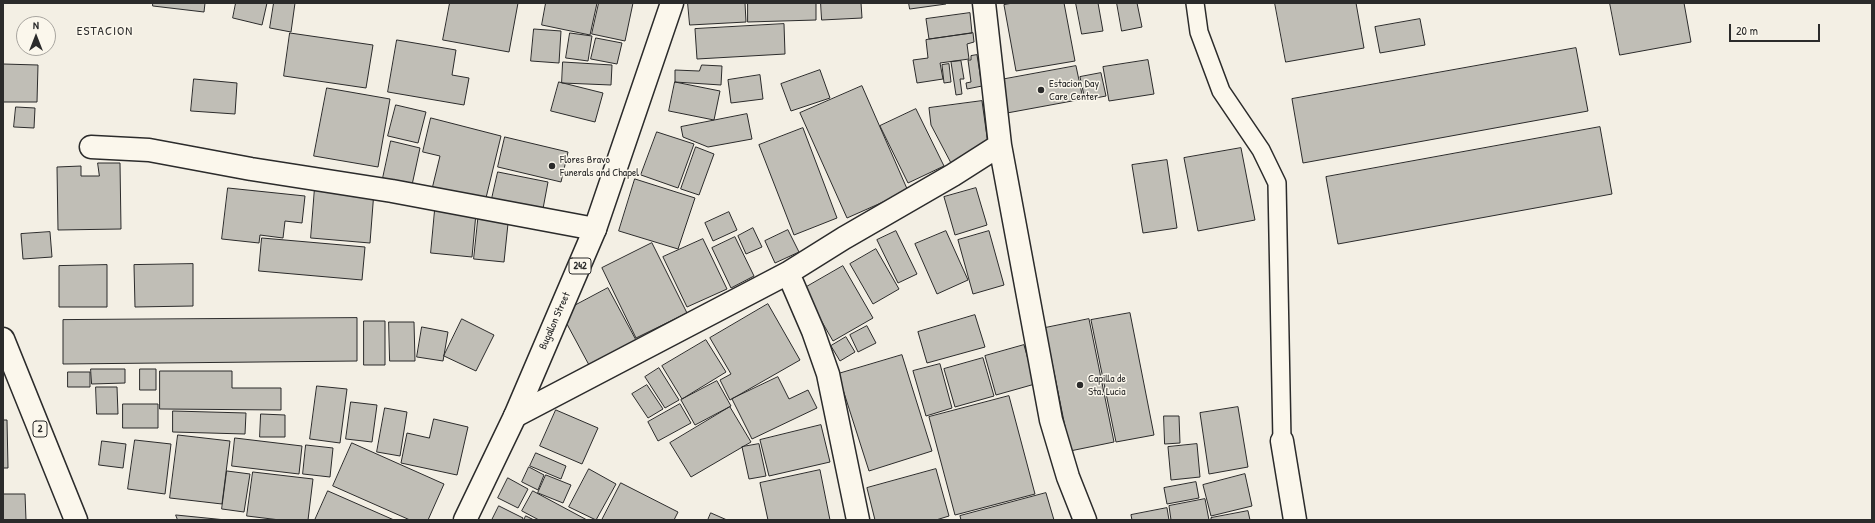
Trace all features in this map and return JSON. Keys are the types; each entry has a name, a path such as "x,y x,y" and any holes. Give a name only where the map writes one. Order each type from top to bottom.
{"main road":[{"name":"Bugallon Street","path":"465,520 514,416 595,230 672,3"},
{"path":"984,3 1000,145 1051,420 1068,477 1085,520"},
{"path":"514,416 788,273 844,238 953,176 1000,145"},
{"path":"91,147 150,150 251,169 392,191 595,230"},
{"path":"788,273 814,331 828,374 858,520"},
{"name":"2","path":"3,339 76,520"},
{"path":"1282,441 1295,520"}],"lane":[{"path":"1196,3 1199,32 1221,91 1261,150 1277,183 1282,441"}],"building":[{"path":"153,3 205,3 204,12 153,6"},
{"path":"236,3 267,3 262,25 233,18"},
{"path":"274,3 295,3 291,32 270,28"},
{"path":"450,3 518,3 509,52 443,40"},
{"path":"546,3 597,3 590,35 542,25"},
{"path":"599,3 633,3 625,41 592,34"},
{"path":"688,3 745,3 746,22 690,25"},
{"path":"748,3 816,3 816,20 748,22"},
{"path":"821,3 861,3 862,18 822,20"},
{"path":"909,3 945,3 946,4 910,9"},
{"path":"1013,3 1064,3 1075,61 1016,71 1004,5"},
{"path":"1076,3 1098,3 1103,31 1082,34"},
{"path":"1117,3 1137,3 1142,27 1122,31"},
{"path":"1275,3 1356,3 1364,48 1286,62"},
{"path":"1610,3 1684,3 1691,42 1620,55"},
{"path":"970,13 972,33 929,39 926,19"},
{"path":"1420,19 1425,45 1380,53 1375,27"},
{"path":"784,24 785,54 697,59 695,29"},
{"path":"534,29 561,31 559,63 531,61"},
{"path":"290,33 373,45 366,88 284,76"},
{"path":"570,33 592,36 588,61 566,58"},
{"path":"973,33 974,42 967,44 969,59 940,63 943,79 917,83 913,60 928,58 926,40"},
{"path":"596,38 622,43 617,64 591,59"},
{"path":"397,40 456,50 452,75 469,78 464,105 388,92"},
{"path":"1576,48 1588,111 1303,163 1292,99"},
{"path":"977,55 982,86 967,89 966,83 971,82 968,60 971,60 971,56"},
{"path":"1148,60 1154,94 1109,101 1103,67"},
{"path":"961,61 964,79 960,79 962,94 956,95 951,62"},
{"path":"563,62 612,65 611,85 562,83"},
{"path":"3,64 38,65 37,102 3,102"},
{"path":"949,64 951,82 944,83 942,65"},
{"path":"702,65 722,66 721,85 675,82 675,70 699,71"},
{"name":"Estacion Day Care Center","path":"1076,66 1083,99 1007,113 1000,80"},
{"path":"820,70 830,98 791,111 781,84"},
{"path":"1101,73 1106,96 1085,100 1080,77"},
{"path":"760,75 763,99 731,103 728,80"},
{"path":"194,79 237,83 235,114 191,111"},
{"path":"559,82 603,93 595,122 551,111"},
{"path":"675,82 720,91 714,120 669,111"},
{"path":"862,86 908,191 847,218 800,113"},
{"path":"327,88 390,99 378,167 314,156"},
{"path":"982,101 988,144 951,163 931,125 929,108"},
{"path":"396,105 426,112 418,143 388,136"},
{"path":"16,107 35,108 34,128 14,127"},
{"path":"916,109 944,166 908,183 880,126"},
{"path":"747,114 752,139 708,147 683,137 681,127"},
{"path":"431,118 501,136 485,202 432,189 440,156 423,152"},
{"path":"1600,127 1612,194 1338,244 1326,177"},
{"path":"803,128 837,218 794,235 759,145"},
{"path":"657,132 694,144 678,188 641,175"},
{"path":"505,137 568,152 561,182 498,167"},
{"path":"391,141 420,148 412,185 383,178"},
{"path":"696,147 714,154 699,195 681,189"},
{"path":"1241,148 1255,220 1198,231 1184,158"},
{"path":"1167,160 1177,228 1143,233 1132,165"},
{"path":"98,163 120,163 121,229 58,230 57,167 81,166 81,176 99,176"},
{"path":"498,172 548,182 542,214 491,203"},
{"path":"635,179 695,198 678,249 619,231"},
{"path":"315,187 374,191 370,243 311,238"},
{"path":"228,188 305,196 302,223 285,221 283,238 260,235 259,243 222,239"},
{"path":"976,188 987,225 955,235 944,197"},
{"path":"435,210 476,213 472,257 431,253"},
{"path":"479,211 509,214 504,262 474,259"},
{"path":"729,212 737,230 713,241 705,223"},
{"path":"753,228 762,247 746,254 738,236"},
{"path":"788,230 799,252 775,263 765,241"},
{"path":"896,231 917,274 898,283 877,240"},
{"path":"946,231 968,280 937,294 915,244"},
{"path":"989,231 1004,285 973,294 958,240"},
{"path":"50,232 52,257 23,259 21,234"},
{"path":"735,237 754,276 731,288 712,248"},
{"path":"262,238 365,247 362,280 259,271"},
{"path":"703,239 727,289 687,307 663,257"},
{"path":"652,243 687,313 636,338 602,268"},
{"path":"876,249 899,289 873,304 850,264"},
{"path":"193,264 193,306 135,307 134,265"},
{"path":"107,265 107,307 59,307 59,266"},
{"path":"843,266 873,318 833,341 803,289"},
{"path":"608,288 636,340 589,365 561,313"},
{"path":"768,304 800,360 730,400 720,380 731,374 710,338"},
{"path":"1130,313 1154,435 1116,442 1091,320"},
{"path":"975,315 985,347 927,363 918,332"},
{"path":"357,318 357,361 63,364 63,320"},
{"path":"462,319 494,335 476,371 444,356"},
{"name":"Capilla de Sta. Lucia","path":"1089,319 1114,442 1070,451 1045,328"},
{"path":"364,321 385,321 385,365 364,365"},
{"path":"389,322 414,322 415,361 390,361"},
{"path":"867,326 876,343 858,352 850,335"},
{"path":"422,327 448,332 443,361 417,357"},
{"path":"846,337 855,352 840,361 831,346"},
{"path":"706,340 726,372 682,399 662,366"},
{"path":"1024,345 1035,384 996,395 985,356"},
{"path":"902,355 932,451 869,471 838,374"},
{"path":"983,358 994,396 955,407 944,369"},
{"path":"940,364 952,408 926,416 913,371"},
{"path":"659,368 679,400 665,408 645,377"},
{"path":"91,369 125,369 125,383 92,384"},
{"path":"140,369 156,369 156,390 140,390"},
{"path":"160,371 232,371 232,388 281,388 281,410 160,409"},
{"path":"68,372 90,372 90,387 68,387"},
{"path":"778,377 789,399 808,390 817,408 752,439 732,399"},
{"path":"717,381 731,406 695,425 681,400"},
{"path":"647,385 663,409 648,418 632,394"},
{"path":"317,386 347,389 340,443 310,439"},
{"path":"96,387 117,387 118,414 97,414"},
{"path":"1009,396 1035,494 955,515 929,417"},
{"path":"351,402 377,405 372,442 346,439"},
{"path":"123,404 158,404 158,428 123,428"},
{"path":"680,404 691,423 658,441 648,422"},
{"path":"730,407 751,442 691,477 670,443"},
{"path":"1238,407 1248,467 1209,474 1200,413"},
{"path":"385,408 407,412 400,456 377,452"},
{"path":"556,410 598,428 582,464 540,446"},
{"path":"173,411 246,413 245,434 173,432"},
{"path":"261,414 285,415 285,437 260,437"},
{"path":"1164,416 1179,416 1180,443 1165,444"},
{"path":"434,419 468,427 457,475 401,463 407,433 429,438"},
{"path":"3,420 7,420 8,468 3,468"},
{"path":"821,425 830,462 769,476 760,440"},
{"path":"178,435 230,441 222,504 170,498"},
{"path":"235,438 302,446 299,474 232,466"},
{"path":"135,440 171,444 165,494 128,489"},
{"path":"102,441 126,444 123,468 99,465"},
{"path":"352,443 444,484 428,520 410,520 333,486"},
{"path":"759,444 766,476 749,479 742,447"},
{"path":"1197,444 1200,477 1171,480 1168,447"},
{"path":"306,445 333,448 330,477 303,474"},
{"path":"536,453 566,466 561,479 530,466"},
{"path":"529,467 544,475 538,490 522,482"},
{"path":"589,469 616,484 596,520 569,507"},
{"path":"936,469 949,516 936,520 875,520 867,488"},
{"path":"820,470 830,520 768,520 760,483"},
{"path":"227,471 250,474 244,512 222,509"},
{"path":"253,472 313,479 308,520 280,520 247,516"},
{"path":"1245,474 1252,506 1211,516 1203,485"},
{"path":"546,475 571,485 563,503 538,493"},
{"path":"508,478 528,489 518,508 498,498"},
{"path":"1196,482 1199,498 1167,504 1164,488"},
{"path":"621,483 678,512 674,520 602,520"},
{"path":"328,491 394,520 315,520"},
{"path":"533,491 587,520 539,520 522,511"},
{"path":"1046,493 1054,520 961,520 960,516"},
{"path":"3,494 25,494 26,520 3,520"},
{"path":"1205,499 1209,520 1171,520 1169,506"},
{"path":"499,506 523,518 522,520 492,520"},
{"path":"1167,508 1169,520 1132,520 1131,515"},
{"path":"1248,511 1250,520 1211,520 1211,518"},
{"path":"711,513 727,520 708,520"},
{"path":"176,515 226,520 178,520"},
{"path":"526,516 534,520 524,520"}],"place":[{"name":"Estacion Day Care Center","path":"1041,90"},
{"name":"Flores Bravo Funerals and Chapel","path":"552,166"},
{"name":"Capilla de Sta. Lucia","path":"1080,385"}],"district":[{"name":"ESTACION","path":"105,32"}]}
